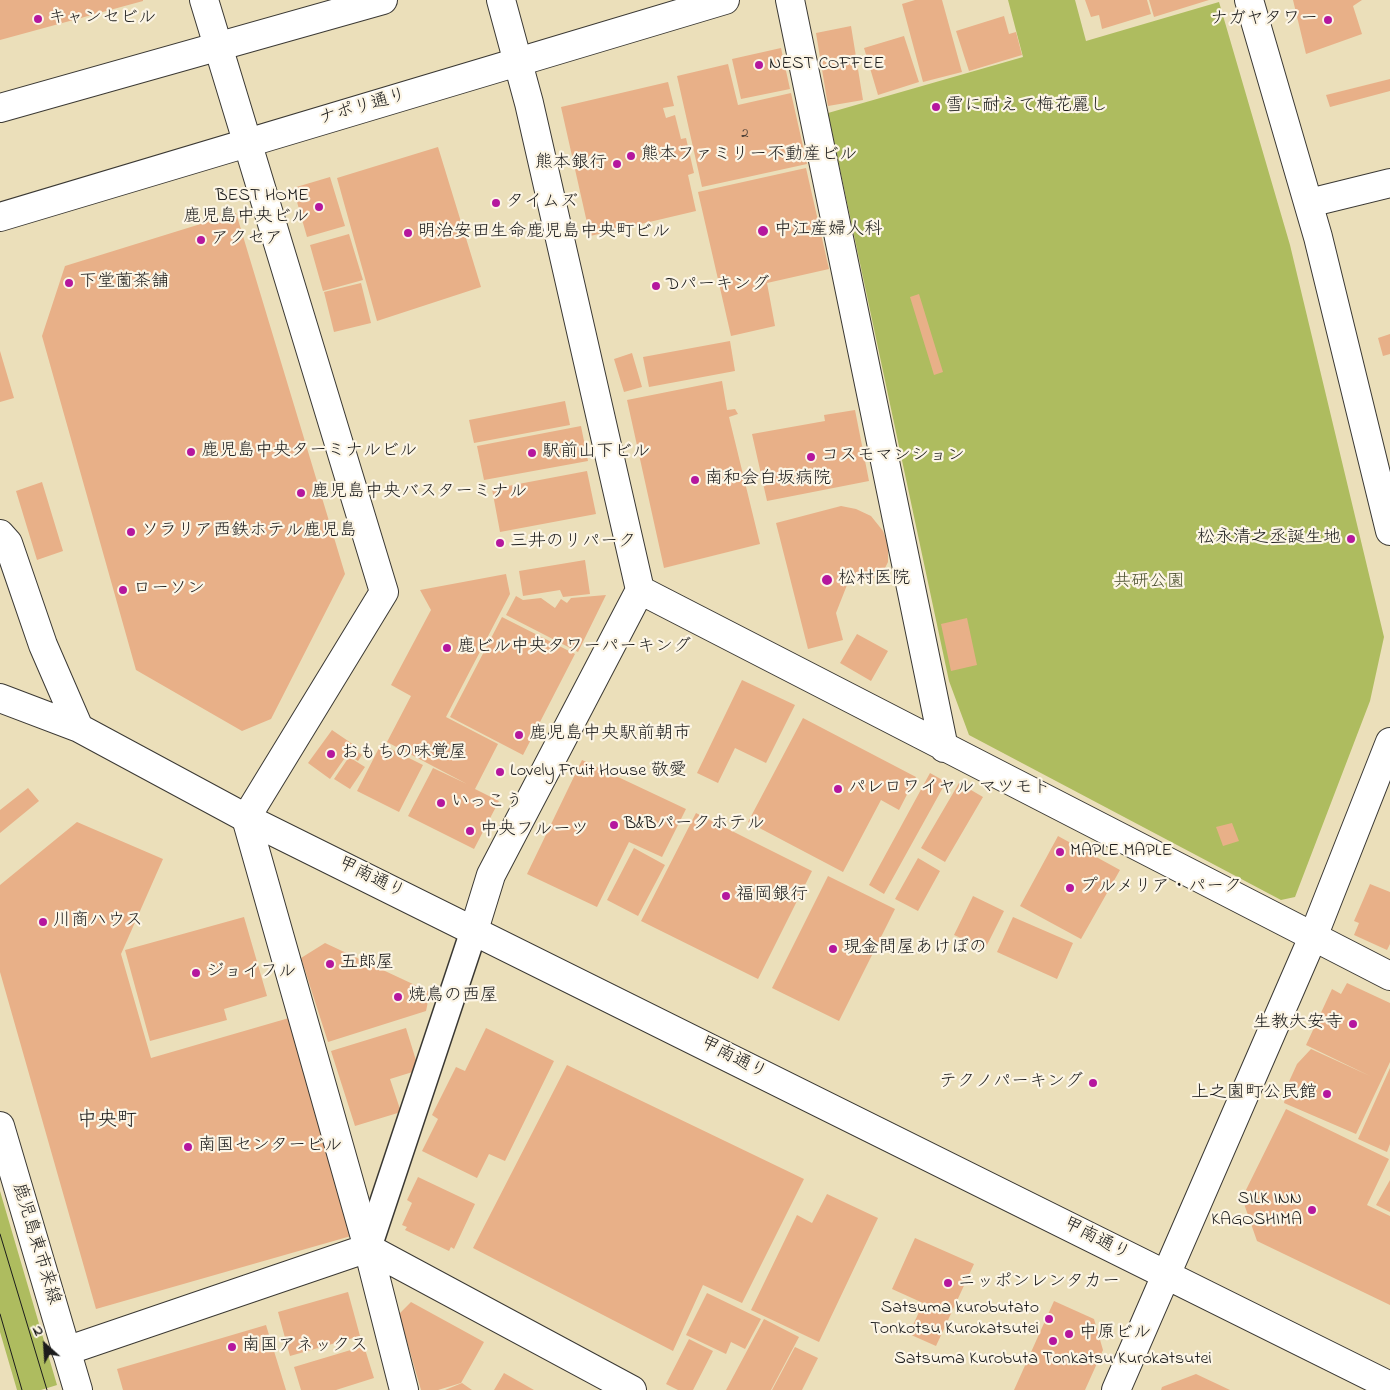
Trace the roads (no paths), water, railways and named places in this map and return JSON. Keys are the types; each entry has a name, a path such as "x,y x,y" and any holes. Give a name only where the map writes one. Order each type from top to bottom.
{"street":[{"path":"204,0 249,142 384,592 246,818 368,1248 404,1390"},
{"path":"0,108 383,0"},
{"path":"368,1248 491,875 640,590 518,63 501,0"},
{"name":"ナポリ通り","path":"0,217 725,0"},
{"path":"790,0 944,748"},
{"path":"1249,0 1308,203 1390,531"},
{"path":"1308,203 1390,183"},
{"path":"0,534 8,542 43,645 79,728"},
{"path":"640,590 1390,976"},
{"name":"甲南通り","path":"0,698 79,728 246,818 1390,1386"},
{"path":"1116,1390 1165,1274 1314,937 1390,742"},
{"name":"鹿児島東市来線","path":"0,1126 78,1390"},
{"path":"66,1351 368,1248 632,1390"}],"tram line":[{"path":"0,1234 47,1390"},
{"path":"0,1314 22,1390"}],"place":[{"name":"キャンセビル","path":"38,19"},
{"name":"ナガヤタワー","path":"1328,20"},
{"name":"NEST COFFEE","path":"759,65"},
{"name":"雪に耐えて梅花麗し","path":"936,107"},
{"name":"熊本ファミリー不動産ビル","path":"631,156"},
{"name":"熊本銀行","path":"617,164"},
{"name":"タイムズ","path":"496,203"},
{"name":"BEST HOME 鹿児島中央ビル","path":"319,207"},
{"name":"中江産婦人科","path":"763,231"},
{"name":"明治安田生命鹿児島中央町ビル","path":"408,233"},
{"name":"アクセア","path":"201,240"},
{"name":"下堂薗茶舗","path":"69,283"},
{"name":"Dパーキング","path":"656,286"},
{"name":"鹿児島中央ターミナルビル","path":"191,452"},
{"name":"駅前山下ビル","path":"532,453"},
{"name":"コスモマンション","path":"811,457"},
{"name":"南和会白坂病院","path":"695,480"},
{"name":"鹿児島中央バスターミナル","path":"301,493"},
{"name":"ソラリア西鉄ホテル鹿児島","path":"131,532"},
{"name":"松永清之丞誕生地","path":"1351,539"},
{"name":"三井のリパーク","path":"500,543"},
{"name":"松村医院","path":"827,580"},
{"name":"ローソン","path":"123,590"},
{"name":"鹿ビル中央タワーパーキング","path":"447,648"},
{"name":"鹿児島中央駅前朝市","path":"519,735"},
{"name":"おもちの味覚屋","path":"331,754"},
{"name":"Lovely Fruit House 敬愛","path":"500,772"},
{"name":"パレロワイヤル マツモト","path":"838,789"},
{"name":"いっこう","path":"441,803"},
{"name":"B&Bパークホテル","path":"614,825"},
{"name":"中央フルーツ","path":"470,831"},
{"name":"MAPLE MAPLE","path":"1060,852"},
{"name":"プルメリア・パーク","path":"1070,888"},
{"name":"福岡銀行","path":"726,896"},
{"name":"川商ハウス","path":"43,922"},
{"name":"現金問屋あけぼの","path":"833,949"},
{"name":"五郎屋","path":"330,964"},
{"name":"ジョイフル","path":"196,973"},
{"name":"焼鳥の西屋","path":"398,997"},
{"name":"生教大安寺","path":"1353,1024"},
{"name":"テクノパーキング","path":"1093,1083"},
{"name":"上之園町公民館","path":"1327,1094"},
{"name":"南国センタービル","path":"188,1147"},
{"name":"SILK INN KAGOSHIMA","path":"1312,1210"},
{"name":"ニッポンレンタカー","path":"948,1283"},
{"name":"Satsuma kurobutato Tonkotsu Kurokatsutei","path":"1049,1319"},
{"name":"中原ビル","path":"1069,1334"},
{"name":"Satsuma Kurobuta Tonkatsu Kurokatsutei","path":"1053,1341"},
{"name":"南国アネックス","path":"232,1347"}],"district":[{"name":"中央町","path":"107,1122"}],"park label":[{"name":"共研公園","path":"1149,583"}]}
